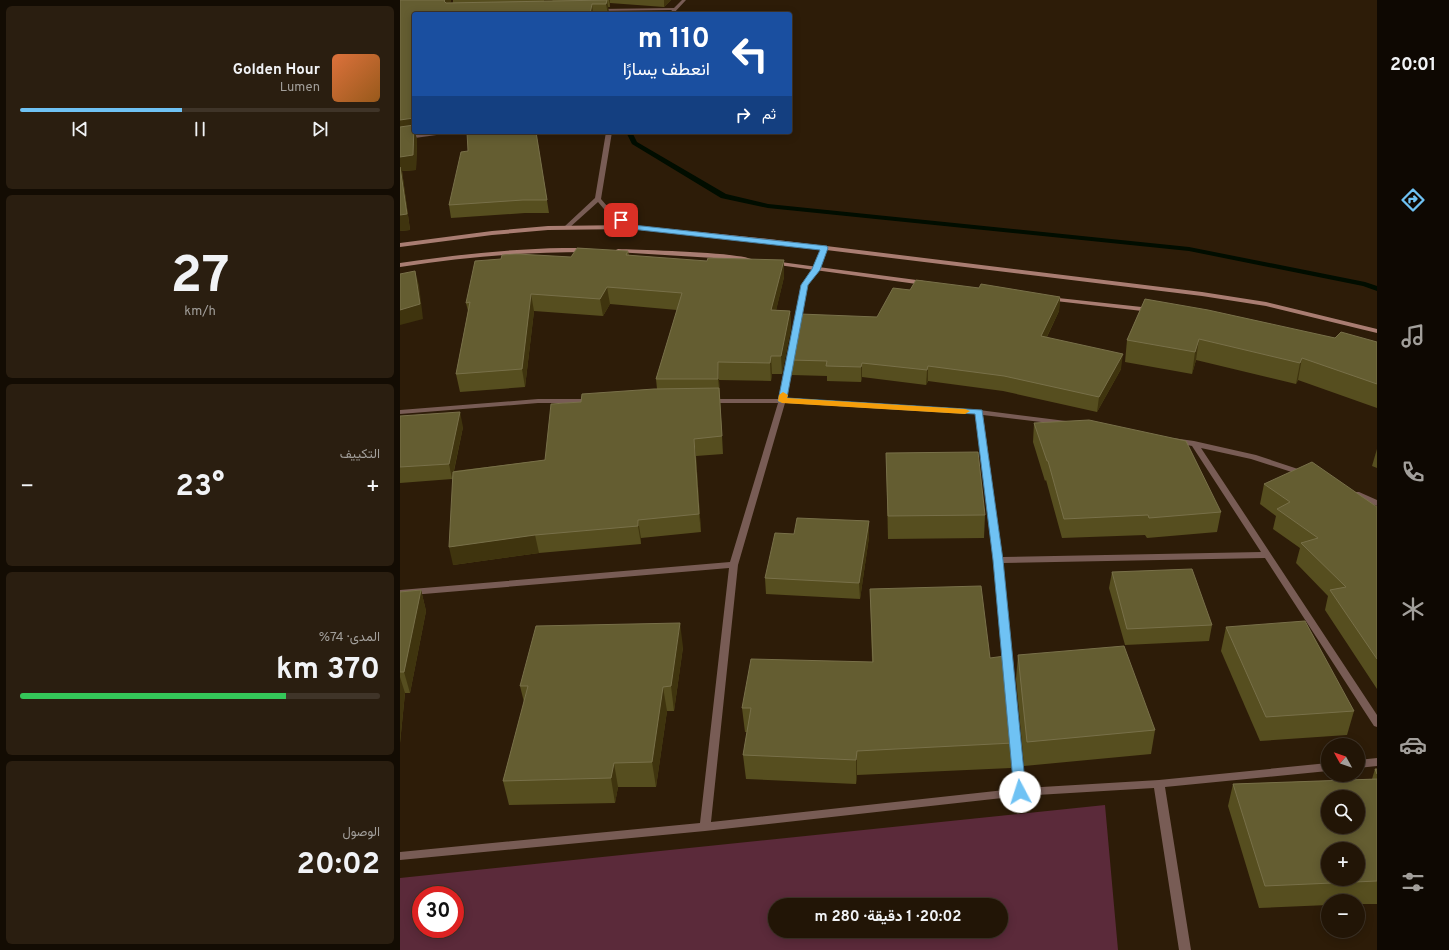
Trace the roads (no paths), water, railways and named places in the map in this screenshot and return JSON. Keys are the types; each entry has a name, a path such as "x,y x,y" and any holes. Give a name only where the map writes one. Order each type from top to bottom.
{"street":[{"path":"673,12 684,0"},
{"path":"592,10 675,9"},
{"path":"400,138 437,134"},
{"path":"567,227 598,199 609,134"},
{"path":"598,199 611,214 631,227"},
{"path":"400,245 492,233 567,227 631,227 1052,274 1202,294 1266,304 1377,331"},
{"path":"705,827 734,565 782,401 804,285 816,270 824,248"},
{"path":"400,265 490,254 596,250"},
{"path":"610,250 730,257 754,261"},
{"path":"769,263 934,284"},
{"path":"1042,298 1157,311"},
{"path":"400,412 538,401 601,401"},
{"path":"704,401 782,401 979,412 1073,424"},
{"path":"979,412 998,560 1020,792"},
{"path":"1171,439 1253,457 1313,478"},
{"path":"1194,443 1377,722"},
{"path":"1349,492 1377,503"},
{"path":"998,560 1267,555"},
{"path":"400,593 734,565"},
{"path":"1365,763 1377,762"},
{"path":"400,856 705,827 1020,792 1159,784 1321,768"},
{"path":"1159,784 1185,950"}],"waterway":[{"path":"630,134 634,143 724,196 768,206 1189,249 1365,284 1377,289"}]}
